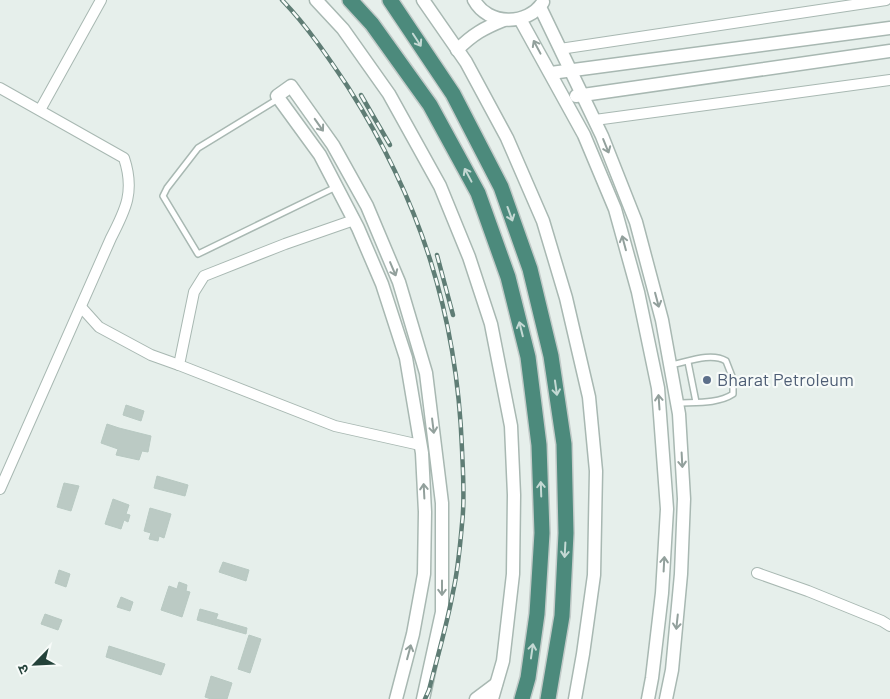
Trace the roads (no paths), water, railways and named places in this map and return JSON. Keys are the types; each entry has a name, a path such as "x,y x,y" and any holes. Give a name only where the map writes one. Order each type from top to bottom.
{"highway":[{"path":"350,0 372,24 430,105 478,193 508,277 528,357 540,445 542,533 537,614 528,678 522,699"},
{"path":"390,0 452,94 500,187 530,269 551,356 564,444 566,533 562,616 548,699"}],"street":[{"path":"40,110 101,0"},
{"path":"316,0 343,28 389,94 435,178 468,258 491,324 511,426 514,495 513,574 503,661 492,699"},
{"path":"423,0 466,62 507,138 543,221 566,298 588,397 596,471 594,575 575,699"},
{"path":"474,0 489,15 504,20"},
{"path":"560,49 886,0"},
{"path":"457,50 481,29 504,20 520,19 531,14 542,4 560,49 595,120 636,222 662,320 677,403 681,441 684,499 681,574 672,670 666,699"},
{"path":"520,19 584,134 615,209 638,292 658,388 667,509 662,593 648,699"},
{"path":"551,73 890,28"},
{"path":"564,98 890,51"},
{"path":"595,120 890,80"},
{"path":"396,699 413,634 424,574 425,512 420,445 406,358 382,284 354,220 320,155 276,96 291,86 333,145 367,206 399,282 426,373 442,503 442,612 423,699"},
{"path":"0,88 124,158 128,171 129,191 126,210 111,238 0,489"},
{"path":"179,365 194,292 204,276 285,244 354,220"},
{"path":"81,307 99,327 152,356 335,426 420,445"},
{"path":"662,442 681,441"},
{"path":"756,573 882,621 890,626"},
{"path":"578,682 583,699"},
{"path":"476,699 496,684"}],"lane":[{"path":"279,99 198,148 167,188 164,196 191,245 198,254 336,187"},
{"path":"670,365 713,357 721,358 726,360 733,379 733,394 727,398 677,403"},
{"path":"688,362 696,402"}],"railway":[{"path":"282,0 325,53 373,129 395,172 414,216 430,260 443,305 459,399 463,506 460,550 455,584 442,641 425,699"},
{"path":"361,95 390,145"},
{"path":"437,255 453,315"}],"place":[{"name":"Bharat Petroleum","path":"707,380"}]}
